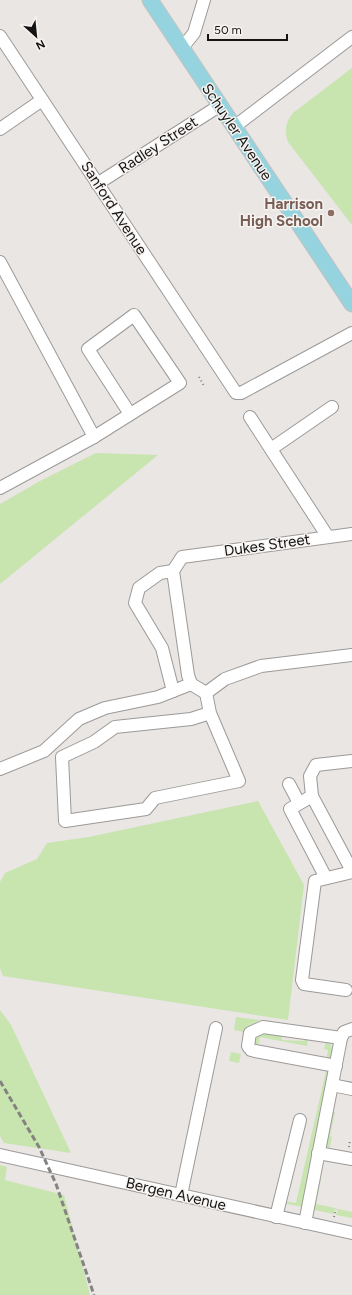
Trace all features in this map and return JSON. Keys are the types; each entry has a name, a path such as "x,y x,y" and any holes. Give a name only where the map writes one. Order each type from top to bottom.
{"main road":[{"name":"Schuyler Avenue","path":"150,0 352,304"}],"street":[{"path":"182,48 194,33 204,0"},
{"name":"Sanford Avenue","path":"0,36 236,392 241,393 352,333"},
{"path":"234,127 352,37"},
{"path":"0,129 42,100"},
{"name":"Radley Street","path":"97,184 219,106"},
{"path":"0,262 94,436"},
{"path":"0,488 94,436 130,414 180,383 134,315 88,349 130,414"},
{"path":"270,449 332,407"},
{"path":"250,417 328,537"},
{"name":"Dukes Street","path":"173,572 182,557 352,534"},
{"path":"173,691 162,648 135,603 139,588 160,573 173,572 188,675 192,684 206,694 210,713 239,780 155,798 146,809 65,821 62,757 94,742 115,727 191,719 210,713"},
{"path":"206,694 225,679 261,666 352,655"},
{"path":"0,769 44,751 79,719 105,708 158,697 192,684"},
{"path":"346,990 302,983 315,881 352,872 312,796 310,776 316,765 352,762"},
{"path":"289,784 299,803"},
{"path":"312,796 290,809 326,878"},
{"path":"336,1066 251,1050 248,1046 248,1040 250,1033 262,1027 341,1038"},
{"path":"181,1195 216,1028"},
{"path":"305,1223 341,1038 344,1032 352,1029"},
{"path":"332,1085 352,1088"},
{"path":"276,1217 300,1120"},
{"path":"318,1152 350,1155"},
{"name":"Bergen Avenue","path":"0,1155 352,1233"}],"path":[{"path":"199,377 204,386"},
{"path":"350,1140 350,1155"},
{"path":"334,1217 336,1208"}],"green space":[{"path":"352,68 352,225 288,142 286,131 288,120 293,113"},
{"path":"96,453 158,455 0,584 0,504 40,481"},
{"path":"258,801 304,885 288,1020 3,976 0,968 0,882 5,873 37,859 47,843 89,837"},
{"path":"0,1010 11,1025 71,1153 4,1143 0,1136"},
{"path":"236,1017 260,1020 250,1025 244,1032 234,1030"},
{"path":"261,1033 282,1035 282,1040 304,1041 305,1038 308,1039 307,1046 260,1037 259,1043 256,1045 254,1042 256,1036"},
{"path":"326,1041 330,1044 332,1049 330,1059 327,1057 328,1050 324,1049"},
{"path":"231,1052 241,1054 239,1063 229,1061"},
{"path":"326,1071 329,1073 302,1207 283,1203 284,1201 296,1203"},
{"path":"333,1112 335,1112 329,1148 326,1146"},
{"path":"0,1165 7,1167 5,1180 64,1195 90,1295 0,1295"},
{"path":"319,1179 321,1179 316,1204 335,1208 334,1214 314,1210"},
{"path":"338,1209 352,1212 352,1218 336,1215"}],"railway":[{"path":"0,1081 39,1147 56,1184 94,1295"}],"place":[{"name":"Harrison High School","path":"331,213"}]}
